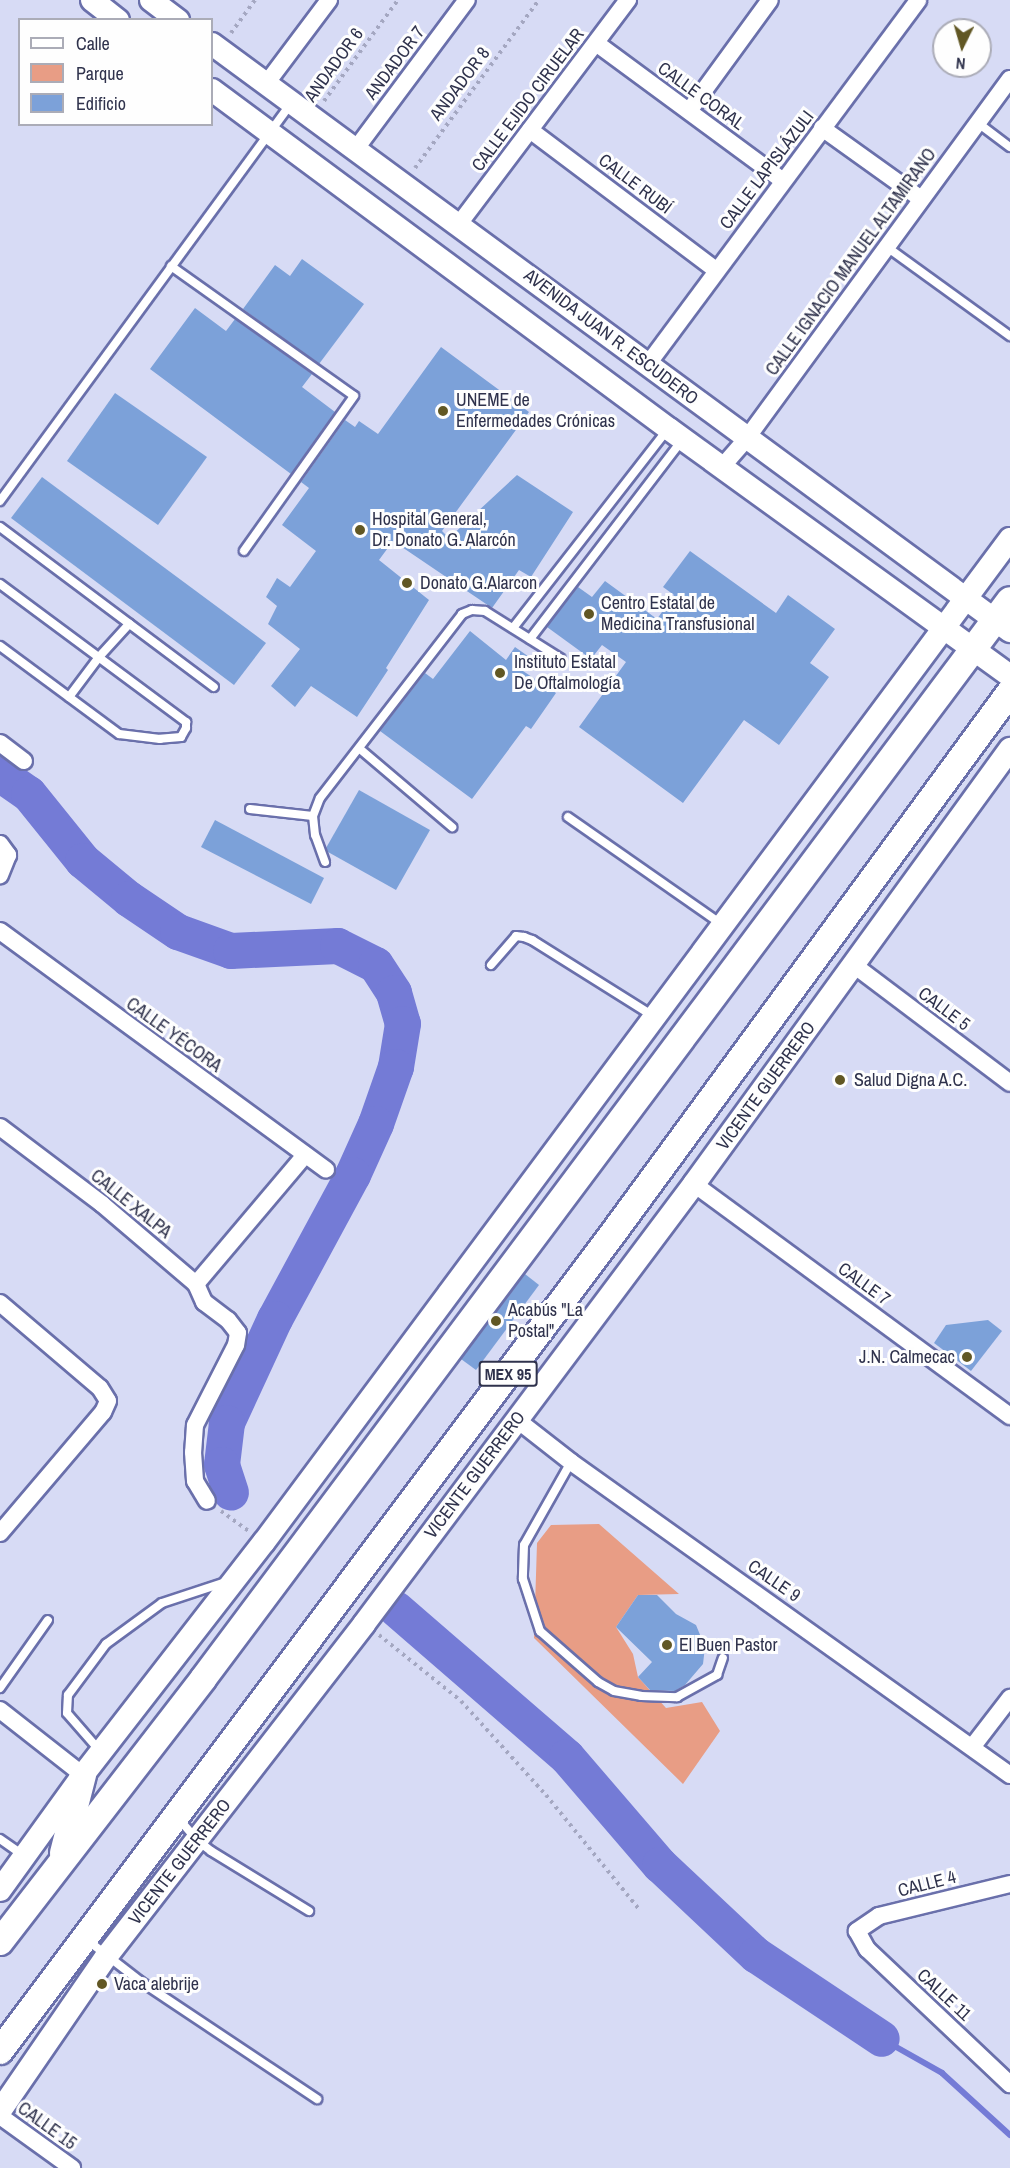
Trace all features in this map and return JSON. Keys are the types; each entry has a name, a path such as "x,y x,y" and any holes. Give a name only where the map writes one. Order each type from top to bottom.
{"main road":[{"name":"AVENIDA JUAN R. ESCUDERO","path":"215,47 459,224 1002,626"},
{"path":"213,91 676,434 1010,676"},
{"path":"0,1890 100,1752 264,1542 1010,539"},
{"path":"0,1942 204,1678 974,650 1002,626 1010,600"},
{"name":"MEX 95","path":"0,2051 614,1232 1010,692"},
{"name":"VICENTE GUERRERO","path":"0,2111 106,1957 364,1624 694,1184 855,966 1010,749"},
{"path":"614,1232 643,1251"},
{"path":"60,1864 83,1775"}],"street":[{"path":"266,84 329,0"},
{"name":"ANDADOR 7","path":"355,150 467,0"},
{"name":"CALLE EJIDO CIRUELAR","path":"459,224 628,0"},
{"path":"689,111 770,0"},
{"name":"CALLE LAPISLÁZULI","path":"648,364 918,0"},
{"name":"CALLE CORAL","path":"596,43 783,181"},
{"name":"CALLE IGNACIO MANUEL ALTAMIRANO","path":"722,467 747,438 1010,79"},
{"path":"822,128 921,199"},
{"name":"CALLE RUBÍ","path":"530,130 716,270"},
{"path":"0,743 24,760"},
{"path":"0,875 4,849"},
{"name":"CALLE YÉCORA","path":"0,931 326,1170"},
{"name":"CALLE 5","path":"855,966 1010,1083"},
{"name":"CALLE XALPA","path":"0,1127 102,1204 196,1284 204,1302 228,1320 238,1333 236,1345 195,1425 193,1452 195,1481 207,1501"},
{"path":"196,1284 305,1155"},
{"name":"CALLE 7","path":"694,1184 1010,1416"},
{"path":"0,1304 100,1388 108,1401 103,1413 0,1533"},
{"name":"CALLE 9","path":"516,1419 571,1462 1010,1774"},
{"path":"973,1746 1010,1698"},
{"path":"0,1710 83,1775"},
{"name":"CALLE 4","path":"857,1931 879,1916 1010,1884"},
{"name":"CALLE 11","path":"857,1931 867,1949 1010,2084"},
{"name":"CALLE 15","path":"0,2116 72,2168"}],"lane":[{"path":"0,501 268,132 292,103"},
{"path":"978,123 1010,147"},
{"path":"887,247 1010,336"},
{"path":"171,266 354,396 244,551"},
{"path":"513,628 676,434"},
{"path":"530,639 676,434"},
{"path":"0,528 214,687"},
{"path":"0,584 186,722 181,737 160,739 119,734 0,646"},
{"path":"325,862 315,835 313,816 332,782 360,749 462,614 472,610 485,611 560,658"},
{"path":"69,697 99,657 129,624"},
{"path":"360,749 452,827"},
{"path":"250,809 313,816"},
{"path":"568,817 723,925"},
{"path":"491,965 516,936 524,937 654,1017"},
{"path":"571,1462 524,1545 522,1579 540,1631 598,1682 614,1691 640,1696 677,1697 717,1675 723,1658"},
{"path":"100,1752 67,1713 68,1695 106,1644 162,1603 235,1579"},
{"path":"0,1688 48,1620"},
{"path":"177,1816 197,1840 309,1911"},
{"path":"0,1839 24,1857"},
{"path":"86,1939 106,1957 317,2099"}],"path":[{"path":"215,47 255,0"},
{"name":"ANDADOR 6","path":"312,118 398,0"},
{"name":"ANDADOR 8","path":"403,185 539,0"},
{"path":"207,1501 264,1542"},
{"path":"364,1624 408,1656 461,1701 546,1795 639,1909"}],"green space":[{"path":"599,1524 679,1594 638,1595 616,1627 633,1654 638,1677 666,1708 702,1702 720,1731 683,1784 534,1638 537,1543 551,1525"}],"building":[{"path":"302,259 364,304 319,364 243,309 275,265 290,276"},
{"path":"195,308 226,331 235,319 312,374 302,387 335,412 291,474 150,369"},
{"name":"Hospital General, Dr. Donato G. Alarcón","path":"441,347 529,412 442,531 449,538 517,475 573,512 531,577 519,570 492,608 393,541 379,560 429,600 386,668 388,670 357,717 311,686 295,707 271,686 300,649 268,624 277,606 266,597 277,578 290,587 316,551 282,525 309,488 301,482 345,420 355,427 359,421 378,434"},
{"path":"115,393 207,457 158,525 67,461"},
{"path":"42,477 266,643 234,685 11,518"},
{"path":"690,551 776,613 788,595 835,629 810,663 829,677 779,745 744,720 683,803 579,727 626,662 602,645 591,659 547,627 578,587 592,597 605,581 657,619 674,595 663,587"},
{"path":"470,631 506,660 515,647 532,659 523,671 556,693 531,729 526,726 472,799 380,731 425,673 433,679"},
{"path":"359,790 430,830 396,890 328,852 326,848"},
{"path":"215,820 324,878 311,904 201,847"},
{"path":"525,1274 539,1285 476,1370 461,1359"},
{"name":"J.N. Calmecac","path":"988,1320 1002,1331 971,1371 934,1343 946,1325"},
{"path":"638,1595 657,1595 676,1614 696,1625 705,1647 703,1664 685,1685 675,1691 650,1690 638,1677 652,1662 616,1627"}],"waterway":[{"path":"0,774 29,794 83,861 129,899 178,932 231,951 338,946 376,965 394,993 403,1024 396,1067 376,1124 353,1175 275,1319 227,1423 222,1465 231,1493"},
{"path":"396,1609 567,1757 660,1865 756,1955 882,2039"},
{"path":"882,2039 942,2073 1010,2135"}],"place":[{"name":"UNEME de Enfermedades Crónicas","path":"443,411"},
{"name":"Hospital General, Dr. Donato G. Alarcón","path":"360,530"},
{"name":"Donato G.Alarcon","path":"407,583"},
{"name":"Centro Estatal de Medicina Transfusional","path":"589,614"},
{"name":"Instituto Estatal De Oftalmología","path":"500,673"},
{"name":"Salud Digna A.C.","path":"840,1080"},
{"name":"Acabús \"La Postal\"","path":"496,1321"},
{"name":"J.N. Calmecac","path":"967,1357"},
{"name":"El Buen Pastor","path":"667,1645"},
{"name":"Vaca alebrije","path":"102,1984"}]}
